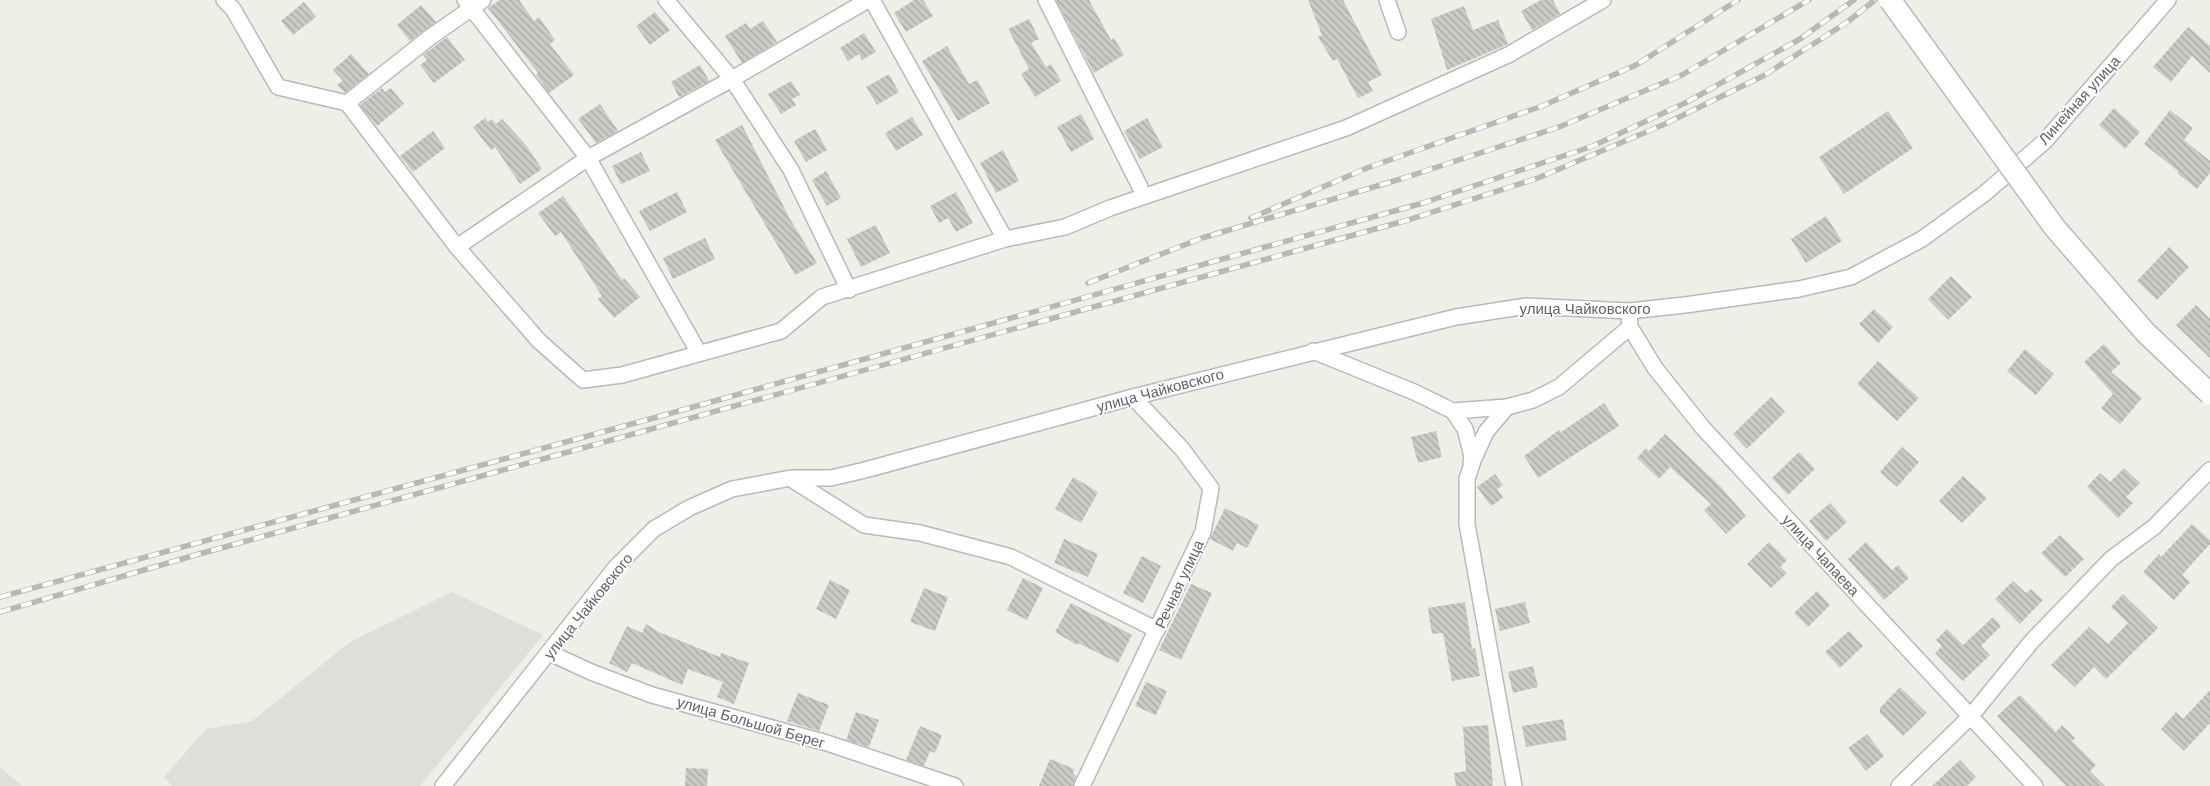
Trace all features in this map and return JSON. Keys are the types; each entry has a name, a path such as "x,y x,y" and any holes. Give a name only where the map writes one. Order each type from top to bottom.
{"street":[{"path":"224,0 233,9 278,87 347,102 457,246 539,341 583,380 622,375 781,331 822,297 850,290 1005,239 1065,227 1110,208 1346,128 1508,55 1603,0"},
{"path":"666,0 732,79 791,170 850,290"},
{"path":"457,246 588,158 732,79 868,0"},
{"path":"872,0 1005,239"},
{"path":"1046,0 1140,187"},
{"path":"1387,0 1398,32"},
{"path":"1890,0 2055,228 2145,332 2210,394"},
{"name":"Линейная улица","path":"1984,194 2046,141 2168,0"},
{"path":"347,102 473,3 588,158 699,353"},
{"name":"улица Чайковского","path":"443,786 550,653 616,567 654,529 689,508 732,490 790,478 831,478 865,470 1133,397 1313,351 1491,310 1527,306 1629,311 1799,289 1851,277 1922,239 1984,194"},
{"name":"улица Чапаева","path":"1629,311 1630,327 1655,368 1703,428 2034,786"},
{"path":"1313,351 1414,392 1453,411 1507,407 1533,400 1558,387 1630,327"},
{"name":"Речная улица","path":"1082,786 1203,532 1212,488 1182,449 1133,397"},
{"path":"1467,480 1474,458 1486,432 1507,407"},
{"path":"1453,411 1465,429 1472,456 1467,480 1467,524 1514,786"},
{"path":"1899,786 1970,717 2032,641 2111,559 2154,527 2210,470"},
{"path":"790,478 864,525 920,533 1011,557 1157,630"},
{"name":"улица Большой Берег","path":"550,653 591,672 652,695 827,743 955,786"}],"shaded area":[{"path":"452,592 543,635 420,786 172,786 164,777 206,729 252,721 350,642"},
{"path":"0,767 22,786 0,786"}],"building":[{"path":"500,0 519,0 534,21 539,17 555,40 550,44 574,75 549,93 536,75 538,73 488,8"},
{"path":"914,0 923,0 933,16 906,32 894,13"},
{"path":"1056,0 1089,0 1111,40 1114,38 1124,55 1094,73"},
{"path":"1308,0 1343,0 1382,75 1368,82 1373,91 1358,98 1337,59 1333,61 1318,37 1322,35"},
{"path":"1541,0 1553,0 1560,14 1532,30 1521,11"},
{"path":"304,2 316,17 293,35 281,21"},
{"path":"421,5 436,22 410,41 397,25"},
{"path":"1464,6 1473,30 1498,20 1508,44 1447,70 1431,19"},
{"path":"655,12 670,30 650,45 636,26"},
{"path":"1029,19 1039,39 1031,43 1046,67 1051,64 1061,81 1035,97 1021,74 1029,69 1008,29"},
{"path":"763,21 777,42 742,63 725,36 746,23 750,29"},
{"path":"2188,27 2210,46 2210,73 2192,56 2171,82 2153,67"},
{"path":"864,33 876,52 862,60 859,54 848,61 840,48"},
{"path":"447,37 465,60 434,83 420,65 427,60 423,55"},
{"path":"947,46 969,84 977,80 990,103 958,121 922,61"},
{"path":"351,54 369,74 345,93 337,85 343,81 333,70"},
{"path":"700,65 709,81 679,97 671,82"},
{"path":"889,74 899,92 877,105 866,87"},
{"path":"791,81 800,95 792,99 796,105 781,114 768,94"},
{"path":"382,88 385,92 391,88 404,104 377,126 360,105"},
{"path":"600,104 618,131 596,143 578,119"},
{"path":"2114,108 2140,132 2125,149 2099,125"},
{"path":"2170,110 2193,128 2184,140 2210,161 2210,173 2197,189 2144,144"},
{"path":"1888,111 1913,148 1844,194 1819,157"},
{"path":"1081,114 1094,139 1071,152 1057,127"},
{"path":"912,117 923,135 896,151 885,133"},
{"path":"485,118 488,122 492,119 496,124 502,119 526,145 542,169 520,184 495,147 491,150 473,127"},
{"path":"1147,118 1163,147 1140,159 1124,131"},
{"path":"742,125 790,219 817,263 795,275 715,140"},
{"path":"815,129 827,150 806,162 794,141"},
{"path":"433,131 445,148 413,172 400,156"},
{"path":"1003,150 1019,181 996,193 980,163"},
{"path":"641,152 650,171 621,184 612,166"},
{"path":"826,171 841,198 827,206 812,180"},
{"path":"677,192 687,212 650,231 639,211"},
{"path":"956,192 973,223 956,232 948,218 939,223 930,206"},
{"path":"563,196 622,280 624,278 640,297 614,318 598,299 602,296 561,232 555,236 538,213"},
{"path":"1826,216 1842,241 1806,263 1791,239"},
{"path":"876,225 890,253 861,267 847,239"},
{"path":"705,238 715,259 673,279 663,258"},
{"path":"2169,247 2189,267 2157,300 2137,281"},
{"path":"1951,276 1972,297 1948,320 1928,299"},
{"path":"2196,305 2210,319 2210,358 2176,325"},
{"path":"1874,309 1893,327 1878,343 1859,324"},
{"path":"2104,344 2121,363 2111,372 2142,398 2120,424 2101,408 2113,394 2084,362"},
{"path":"2025,349 2054,374 2036,395 2007,371"},
{"path":"1878,361 1919,398 1897,421 1857,384"},
{"path":"1771,397 1785,412 1747,449 1733,434"},
{"path":"1604,403 1619,426 1538,478 1524,456 1559,430 1561,432"},
{"path":"1436,431 1442,457 1418,463 1411,437"},
{"path":"1665,434 1721,487 1746,516 1726,534 1704,510 1711,504 1670,467 1659,479 1637,458 1646,448 1649,451"},
{"path":"1902,447 1919,462 1897,487 1880,472"},
{"path":"1799,452 1815,469 1788,495 1772,478"},
{"path":"2124,468 2140,483 2126,497 2133,503 2118,518 2087,487 2100,473 2110,482"},
{"path":"1495,474 1503,485 1497,489 1503,498 1491,506 1477,487"},
{"path":"1963,476 1987,498 1962,523 1939,501"},
{"path":"1073,477 1098,492 1081,523 1055,509"},
{"path":"1830,503 1847,522 1826,541 1809,521"},
{"path":"1225,508 1259,525 1247,548 1237,543 1233,551 1210,539"},
{"path":"2192,524 2210,540 2210,544 2182,575 2190,582 2174,600 2143,572 2159,554 2161,557"},
{"path":"2060,535 2084,559 2065,577 2041,553"},
{"path":"1064,539 1098,554 1088,577 1054,563"},
{"path":"1769,542 1787,560 1780,567 1787,573 1771,588 1747,564"},
{"path":"1866,542 1892,570 1898,565 1909,578 1884,600 1848,559"},
{"path":"1142,556 1161,566 1143,603 1123,593"},
{"path":"1023,578 1043,588 1027,620 1007,610"},
{"path":"830,580 850,590 836,619 816,609"},
{"path":"2013,581 2026,593 2031,589 2043,600 2020,624 1995,599"},
{"path":"1191,584 1212,593 1181,660 1159,650"},
{"path":"924,588 948,597 935,631 910,622"},
{"path":"1817,591 1830,605 1808,627 1794,613"},
{"path":"2123,594 2158,628 2106,679 2094,667 2075,687 2051,665 2089,627 2108,644 2128,623 2111,607"},
{"path":"1465,602 1472,649 1475,648 1480,676 1452,681 1443,633 1432,634 1428,608"},
{"path":"1525,602 1530,623 1500,631 1495,609"},
{"path":"1071,603 1132,635 1118,663 1078,643 1077,645 1055,632"},
{"path":"1993,617 2001,626 1981,646 1990,655 1963,681 1935,653 1942,646 1936,640 1947,629 1963,645"},
{"path":"646,624 659,632 720,657 721,653 749,663 734,704 717,697 723,682 688,669 682,685 632,663 627,672 609,663 627,626 642,633"},
{"path":"1849,631 1863,646 1840,668 1825,652"},
{"path":"1533,666 1538,687 1513,693 1508,672"},
{"path":"1146,682 1167,691 1156,715 1135,706"},
{"path":"1900,687 1927,713 1903,736 1880,713 1880,708"},
{"path":"2210,690 2210,723 2184,751 2161,729 2176,712 2183,719"},
{"path":"798,693 829,705 819,731 787,721"},
{"path":"2020,695 2056,732 2062,725 2075,738 2072,741 2096,765 2090,771 2105,786 2066,786 1997,716"},
{"path":"856,712 879,720 869,747 846,740"},
{"path":"1563,719 1567,740 1526,747 1522,726"},
{"path":"1488,725 1493,786 1456,786 1454,773 1466,771 1463,727"},
{"path":"920,726 942,735 935,753 930,751 924,766 906,760"},
{"path":"1867,734 1884,756 1866,771 1848,748"},
{"path":"1050,759 1074,769 1073,774 1076,776 1073,786 1039,786"},
{"path":"1960,760 1976,777 1967,786 1932,786"},
{"path":"686,768 708,769 707,786 685,786"}],"railway":[{"path":"1251,218 1367,168 1542,106 1636,65 1738,0"},
{"path":"1088,283 1202,238 1404,178 1559,127 1682,75 1809,0"},
{"path":"0,597 668,414 1423,203 1593,146 1687,102 1800,39 1854,0"},
{"path":"0,612 192,556 1408,220 1538,178 1665,124 1763,76 1846,23 1875,0"}]}
